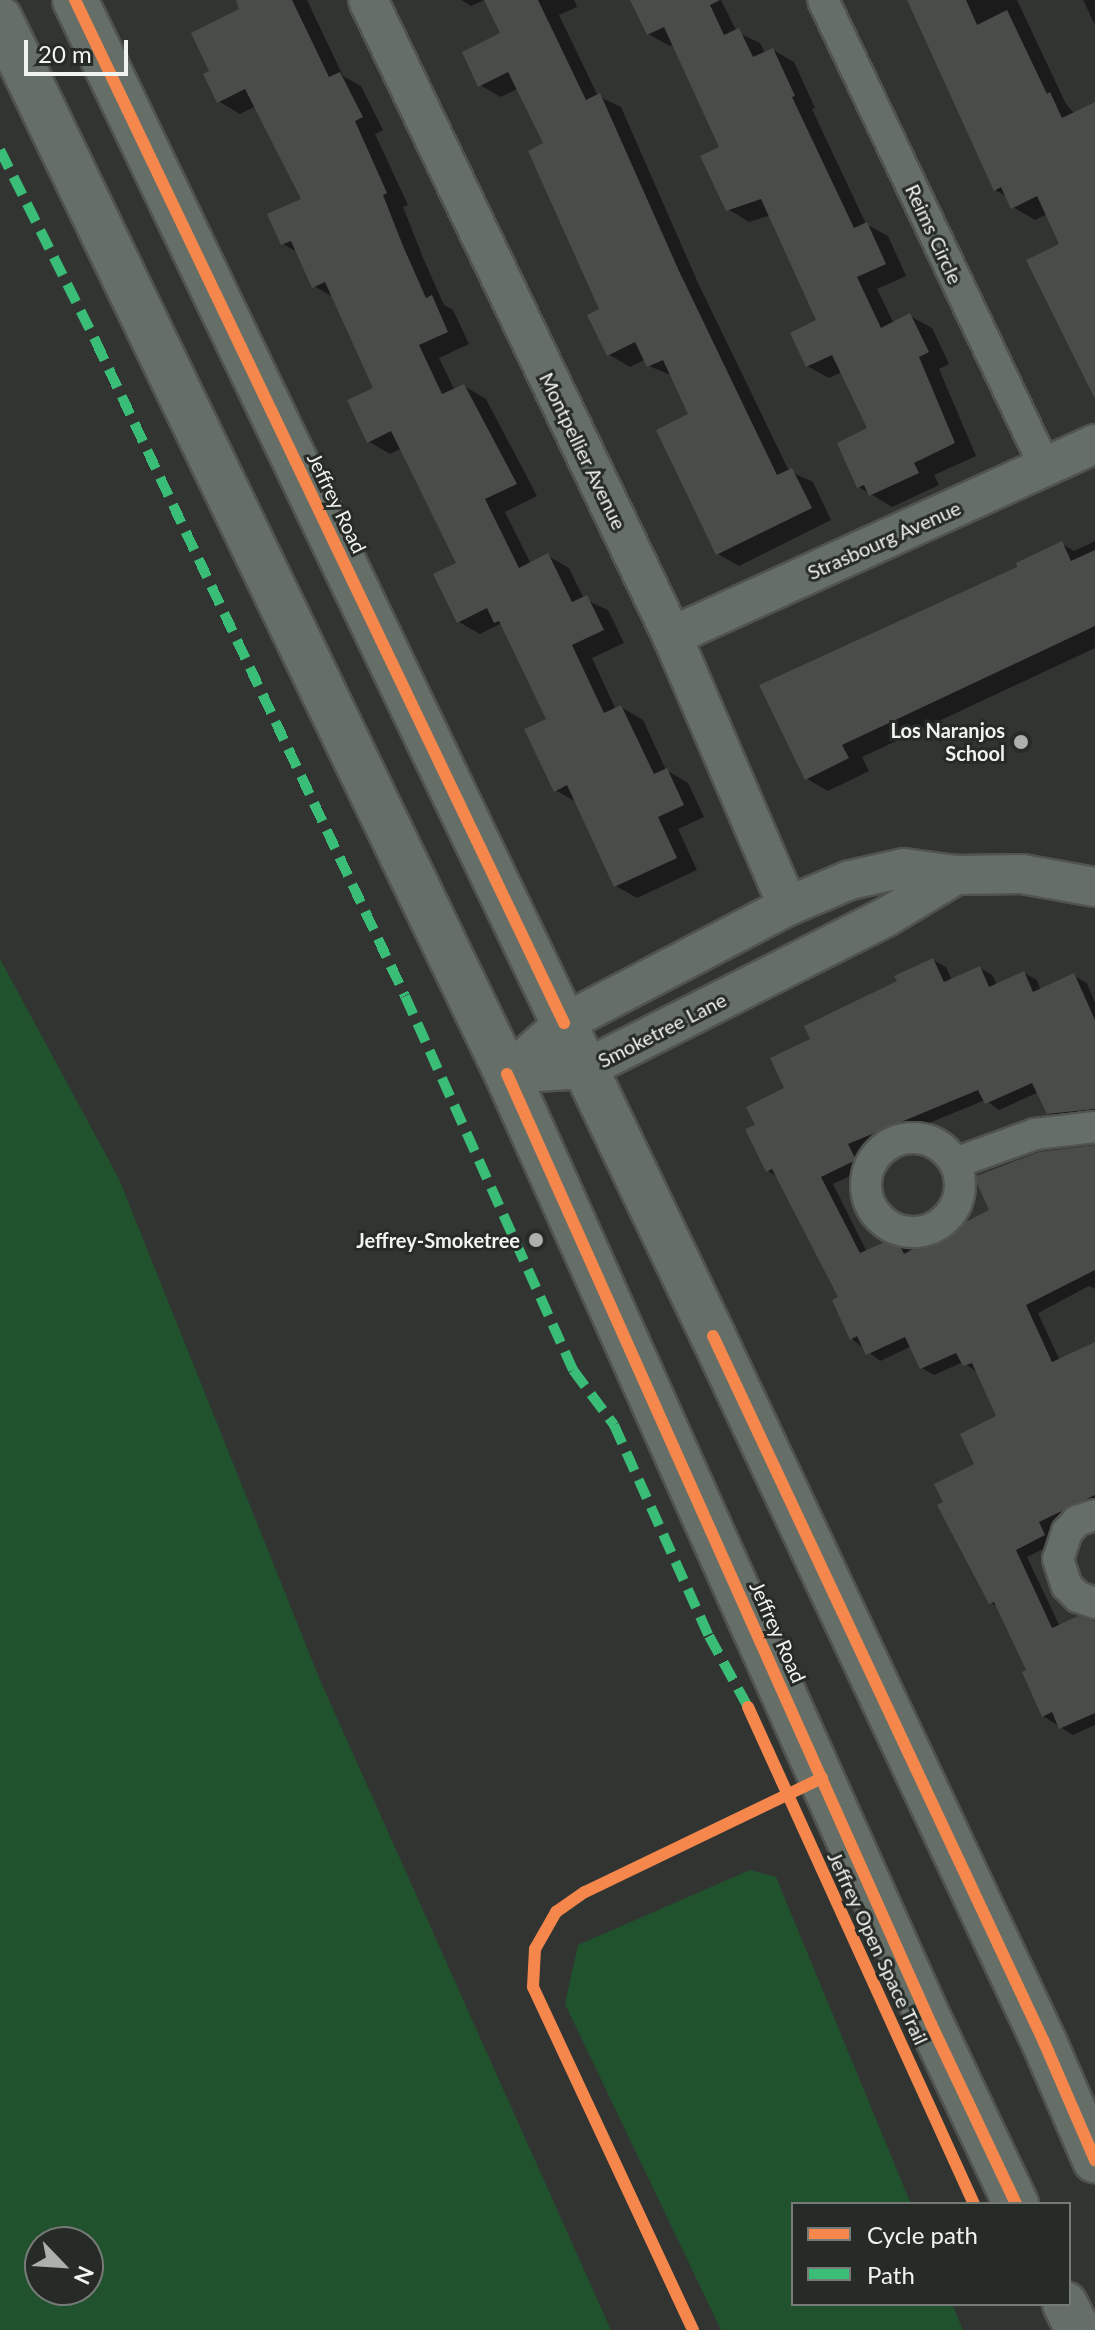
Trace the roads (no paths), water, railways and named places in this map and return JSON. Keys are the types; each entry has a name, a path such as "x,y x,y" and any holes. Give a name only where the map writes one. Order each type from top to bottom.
{"main road":[{"path":"44,0 61,0"},
{"name":"Jeffrey Road","path":"75,0 872,1673 1095,2160"},
{"name":"Jeffrey Road","path":"0,19 507,1074 931,2024 1015,2202"},
{"path":"1066,2306 1078,2330"}],"street":[{"name":"Montpellier Avenue","path":"368,0 672,636 788,906"},
{"name":"Reims Circle","path":"823,0 1045,467"},
{"name":"Strasbourg Avenue","path":"672,636 1095,444"},
{"path":"507,1074 564,1023 788,906 850,880 904,868 956,875 1022,874 1095,887"},
{"name":"Smoketree Lane","path":"507,1074 585,1069 886,917 956,875"},
{"path":"955,1163 1035,1134 1095,1127"},
{"path":"1095,1515 1077,1521 1067,1532 1058,1559 1067,1586 1078,1597 1095,1603"}],"place":[{"name":"Los Naranjos School","path":"1021,742"},
{"name":"Jeffrey-Smoketree","path":"536,1240"}]}
